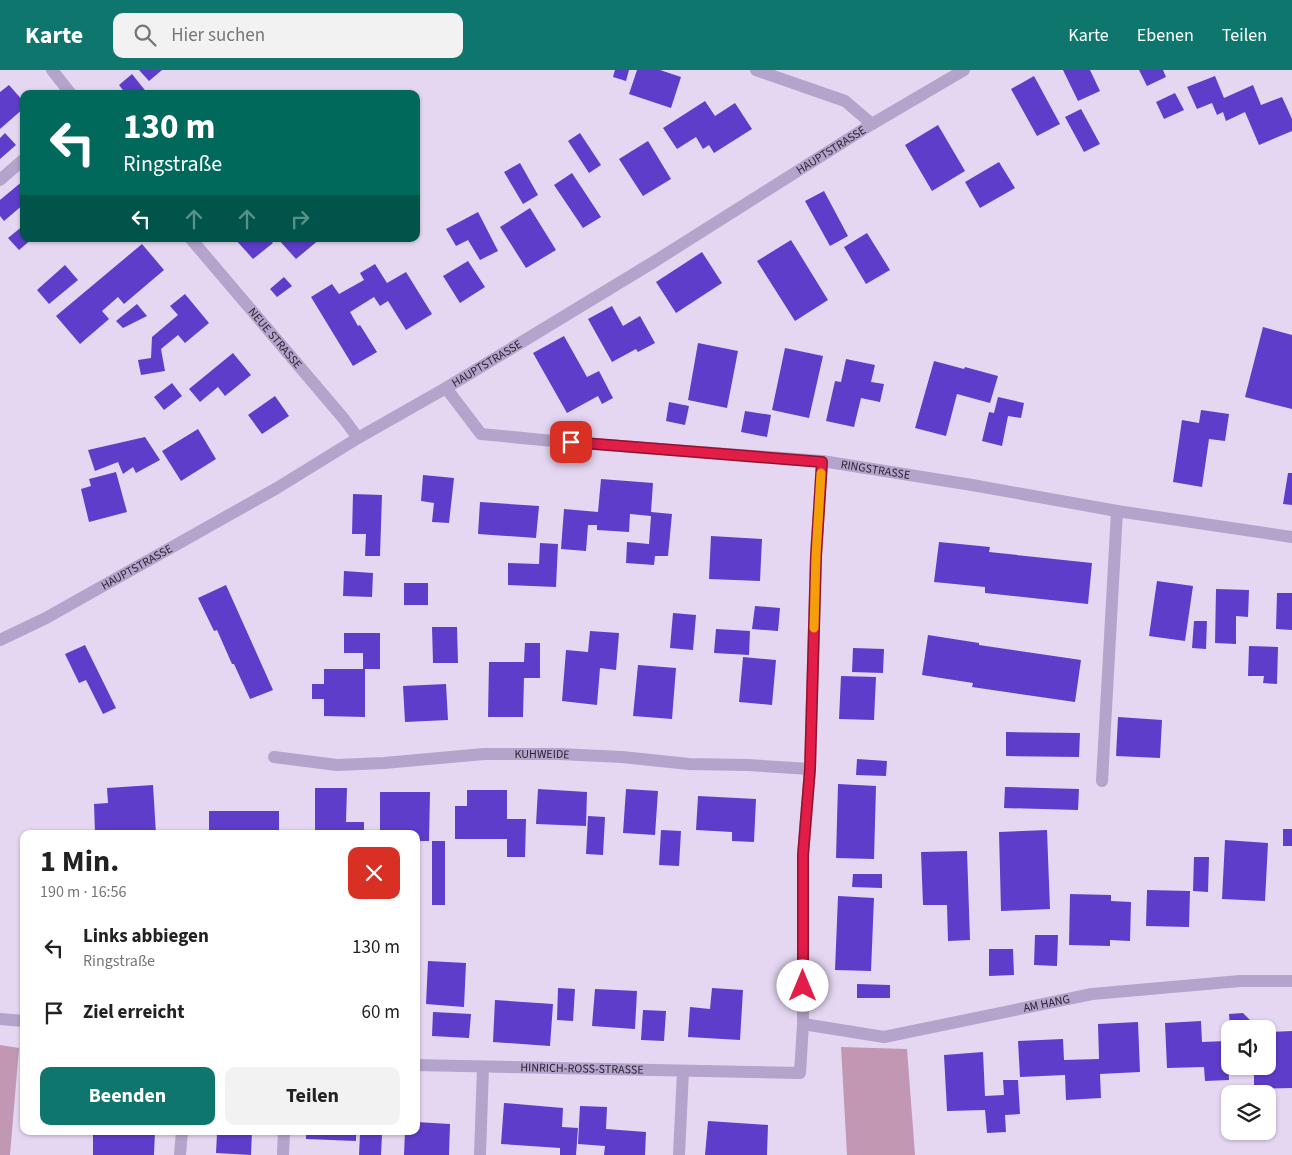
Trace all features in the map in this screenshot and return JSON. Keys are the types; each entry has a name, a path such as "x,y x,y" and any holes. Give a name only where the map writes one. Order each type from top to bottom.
{"street":[{"path":"52,70 69,90"},
{"path":"756,70 845,101 872,124"},
{"name":"HAUPTSTRASSE","path":"0,640 54,614 277,488 652,263 872,124 964,70"},
{"path":"0,180 20,162"},
{"name":"NEUE STRASSE","path":"194,242 358,438"},
{"name":"RINGSTRASSE","path":"446,388 481,434 822,462 972,485 1117,511 1292,537"},
{"path":"803,1024 803,855 810,769 816,556 822,462"},
{"path":"1102,782 1117,511"},
{"name":"KUHWEIDE","path":"274,757 337,765 384,763 484,754 558,754 622,757 689,764 810,769"},
{"name":"AM HANG","path":"803,1024 884,1037 1092,994 1240,981 1292,981"},
{"path":"0,1019 20,1020"},
{"name":"HINRICH-ROSS-STRASSE","path":"420,1065 800,1073 803,1024"},
{"path":"480,1155 483,1067"},
{"path":"679,1155 682,1071"},
{"path":"180,1155 182,1135"},
{"path":"283,1155 284,1135"}],"shaded area":[{"path":"0,1045 19,1048 10,1155 0,1155"},
{"path":"841,1047 907,1049 915,1155 847,1155"}],"building":[{"path":"139,70 162,70 149,81"},
{"path":"615,70 629,70 626,81 613,77"},
{"path":"637,70 660,70 681,77 671,108 629,94"},
{"path":"1063,70 1090,70 1100,91 1078,101"},
{"path":"1139,70 1163,70 1166,77 1147,86"},
{"path":"132,74 145,90 123,90 119,85"},
{"path":"1034,76 1060,124 1037,136 1011,89"},
{"path":"1215,76 1224,98 1253,85 1261,105 1282,97 1292,119 1292,131 1259,145 1245,112 1226,121 1223,112 1217,115 1212,103 1197,109 1187,87"},
{"path":"9,85 20,97 20,112 0,129 0,92"},
{"path":"1175,93 1184,110 1164,119 1156,102"},
{"path":"705,101 715,116 735,103 752,129 714,153 709,145 703,149 696,137 677,149 663,128"},
{"path":"1081,109 1100,144 1084,152 1065,117"},
{"path":"938,125 965,171 932,191 905,145"},
{"path":"5,133 16,145 0,159 0,138"},
{"path":"580,133 601,165 589,173 568,141"},
{"path":"648,141 671,179 643,196 619,159"},
{"path":"999,162 1015,188 980,208 965,182"},
{"path":"520,163 538,195 523,204 504,172"},
{"path":"572,173 601,217 583,228 554,185"},
{"path":"20,183 20,207 4,221 0,216 0,200"},
{"path":"824,191 848,236 830,246 805,201"},
{"path":"530,208 556,250 526,268 500,227"},
{"path":"478,212 498,251 480,260 468,240 456,246 446,229"},
{"path":"20,228 20,242 28,242 19,250 8,238"},
{"path":"867,233 890,270 866,284 844,247"},
{"path":"791,240 828,300 795,321 757,261"},
{"path":"238,242 273,243 253,259"},
{"path":"281,242 316,242 296,259"},
{"path":"142,244 164,270 124,304 118,297 102,311 109,319 80,344 56,316"},
{"path":"702,252 722,283 676,313 656,282"},
{"path":"468,261 485,287 460,303 443,276"},
{"path":"375,264 387,283 406,272 432,314 406,330 388,301 380,306 374,297 350,312 377,352 353,366 311,297 332,284 339,294 364,280 360,273"},
{"path":"65,265 78,280 49,304 37,290"},
{"path":"284,277 292,286 277,297 270,289"},
{"path":"185,294 209,323 185,343 178,335 161,349 165,371 141,375 138,360 151,358 152,337 178,315 170,306"},
{"path":"137,304 147,316 123,328 116,321"},
{"path":"612,306 623,326 640,316 655,343 638,352 636,349 612,362 588,319"},
{"path":"1263,327 1292,335 1292,409 1245,397"},
{"path":"564,336 587,377 599,371 613,398 602,404 598,396 567,413 533,353"},
{"path":"698,343 738,351 727,408 688,400"},
{"path":"785,348 823,356 809,418 772,410"},
{"path":"233,353 251,375 225,396 218,387 200,402 189,389"},
{"path":"846,359 875,365 871,382 884,384 880,402 861,398 854,427 826,421 835,381 841,382"},
{"path":"934,361 998,376 990,403 957,394 946,436 915,428"},
{"path":"172,383 182,396 164,410 154,397"},
{"path":"275,396 289,416 262,434 248,415"},
{"path":"998,397 1024,403 1021,418 1008,416 1002,446 982,441 989,412 994,413"},
{"path":"669,402 689,406 685,425 666,421"},
{"path":"1201,410 1229,414 1225,441 1209,439 1202,487 1173,482 1182,420 1199,423"},
{"path":"745,411 771,415 767,437 741,432"},
{"path":"198,429 216,459 181,481 162,451"},
{"path":"145,437 160,460 136,473 133,467 123,474 118,462 95,471 88,450"},
{"path":"116,472 127,512 89,522 81,489 91,486 89,479"},
{"path":"1288,473 1292,473 1292,505 1283,504"},
{"path":"423,475 454,478 449,523 432,522 434,503 421,501"},
{"path":"601,479 653,483 651,512 672,514 668,556 655,556 654,565 626,563 627,542 649,544 651,516 630,514 629,532 597,530 597,525 588,525 586,551 561,549 564,509 598,512"},
{"path":"353,494 382,495 380,556 365,556 366,534 352,534"},
{"path":"480,502 539,506 536,538 478,534"},
{"path":"711,536 762,539 760,581 709,579"},
{"path":"939,542 990,547 989,552 1092,563 1088,604 985,593 985,587 934,582"},
{"path":"540,543 558,544 556,587 508,585 508,563 539,564"},
{"path":"344,571 373,573 372,597 343,596"},
{"path":"1157,581 1193,586 1185,641 1149,636"},
{"path":"404,583 428,583 428,605 404,605"},
{"path":"226,585 273,690 250,699 217,630 214,631 198,598"},
{"path":"1216,589 1249,590 1248,617 1236,616 1236,644 1215,643"},
{"path":"1277,593 1292,593 1292,630 1276,629"},
{"path":"755,606 780,608 778,631 752,629"},
{"path":"673,613 696,615 693,650 670,648"},
{"path":"1194,621 1207,621 1206,649 1192,648"},
{"path":"432,627 457,627 458,663 433,663"},
{"path":"716,629 750,631 749,655 714,653"},
{"path":"590,631 619,633 616,670 600,668 597,705 562,701 566,650 588,652"},
{"path":"344,633 380,633 380,669 365,669 365,717 324,716 324,699 312,699 312,684 324,684 324,669 363,669 363,653 344,653"},
{"path":"928,635 979,643 979,645 1081,660 1075,702 972,687 973,683 922,675"},
{"path":"525,643 540,643 540,678 524,678 523,717 488,717 489,662 524,662"},
{"path":"85,645 116,708 103,714 86,680 79,683 65,654"},
{"path":"1249,646 1278,647 1277,684 1263,683 1264,676 1248,676"},
{"path":"853,648 884,649 883,673 852,672"},
{"path":"743,657 776,660 772,705 739,702"},
{"path":"638,665 676,668 672,719 633,716"},
{"path":"841,676 876,677 874,720 839,719"},
{"path":"446,684 448,720 405,722 403,686"},
{"path":"1118,717 1162,720 1160,758 1116,756"},
{"path":"1006,732 1080,733 1079,757 1006,756"},
{"path":"857,759 887,761 886,776 856,775"},
{"path":"838,784 876,786 874,859 836,858"},
{"path":"153,785 156,830 95,830 94,804 108,803 107,788"},
{"path":"1005,787 1079,789 1078,810 1004,808"},
{"path":"315,788 347,788 346,822 364,822 364,830 315,830"},
{"path":"538,789 587,792 586,826 536,824"},
{"path":"626,789 658,791 655,835 623,833"},
{"path":"467,790 507,790 507,819 526,819 525,857 507,857 507,839 455,839 455,806 467,806"},
{"path":"380,792 430,792 429,841 420,841 420,830 380,830"},
{"path":"698,796 756,799 754,842 732,841 732,832 696,830"},
{"path":"209,811 279,811 279,830 209,830"},
{"path":"588,816 605,817 603,855 586,854"},
{"path":"1283,829 1292,829 1292,846 1283,846"},
{"path":"661,830 681,831 679,866 659,865"},
{"path":"1047,830 1050,909 1001,911 999,832"},
{"path":"1225,840 1268,843 1265,901 1222,899"},
{"path":"432,841 445,841 445,905 432,905"},
{"path":"967,851 970,940 948,941 947,905 923,905 921,852"},
{"path":"1194,857 1209,857 1208,892 1193,891"},
{"path":"853,874 882,874 882,888 852,887"},
{"path":"1147,890 1190,891 1189,927 1146,926"},
{"path":"1070,894 1111,895 1111,901 1131,902 1130,941 1110,940 1110,946 1069,945"},
{"path":"838,896 874,898 871,971 835,970"},
{"path":"1035,935 1058,935 1057,966 1034,965"},
{"path":"989,949 1013,949 1014,975 989,976"},
{"path":"428,961 466,963 464,1007 426,1004"},
{"path":"857,984 890,985 890,998 857,998"},
{"path":"558,988 575,989 573,1021 557,1020"},
{"path":"712,988 743,990 740,1040 688,1037 690,1007 710,1009"},
{"path":"595,989 637,991 635,1029 592,1026"},
{"path":"495,1000 553,1004 550,1046 493,1042"},
{"path":"643,1010 666,1011 664,1041 641,1040"},
{"path":"433,1012 471,1014 469,1038 432,1036"},
{"path":"1243,1013 1250,1020 1229,1020 1229,1014"},
{"path":"1201,1021 1202,1042 1221,1041 1221,1075 1229,1075 1229,1080 1205,1081 1204,1067 1167,1068 1165,1023"},
{"path":"1138,1022 1140,1072 1100,1074 1101,1098 1066,1100 1065,1075 1020,1077 1018,1041 1063,1039 1064,1060 1099,1059 1098,1024"},
{"path":"1292,1031 1292,1088 1276,1088 1276,1085 1254,1085 1254,1075 1276,1075 1276,1032"},
{"path":"983,1052 985,1096 1004,1095 1003,1080 1018,1080 1020,1114 1005,1115 1006,1132 987,1133 985,1110 947,1111 944,1055"},
{"path":"504,1103 563,1108 562,1127 578,1128 576,1155 560,1155 560,1148 501,1144"},
{"path":"580,1106 607,1107 606,1129 646,1132 645,1155 604,1155 605,1146 578,1144"},
{"path":"708,1121 768,1125 767,1155 705,1155"},
{"path":"420,1122 450,1124 449,1155 404,1155 405,1135 420,1135"},
{"path":"93,1135 155,1135 154,1155 93,1155"},
{"path":"217,1135 252,1135 251,1155 216,1153"},
{"path":"306,1135 356,1135 356,1141 306,1139"},
{"path":"360,1135 382,1135 381,1155 359,1155"}],"slow traffic":[{"path":"814,628 821,473"}],"route":[{"path":"571,442 822,462 816,556 810,769 803,855 803,986"}]}
